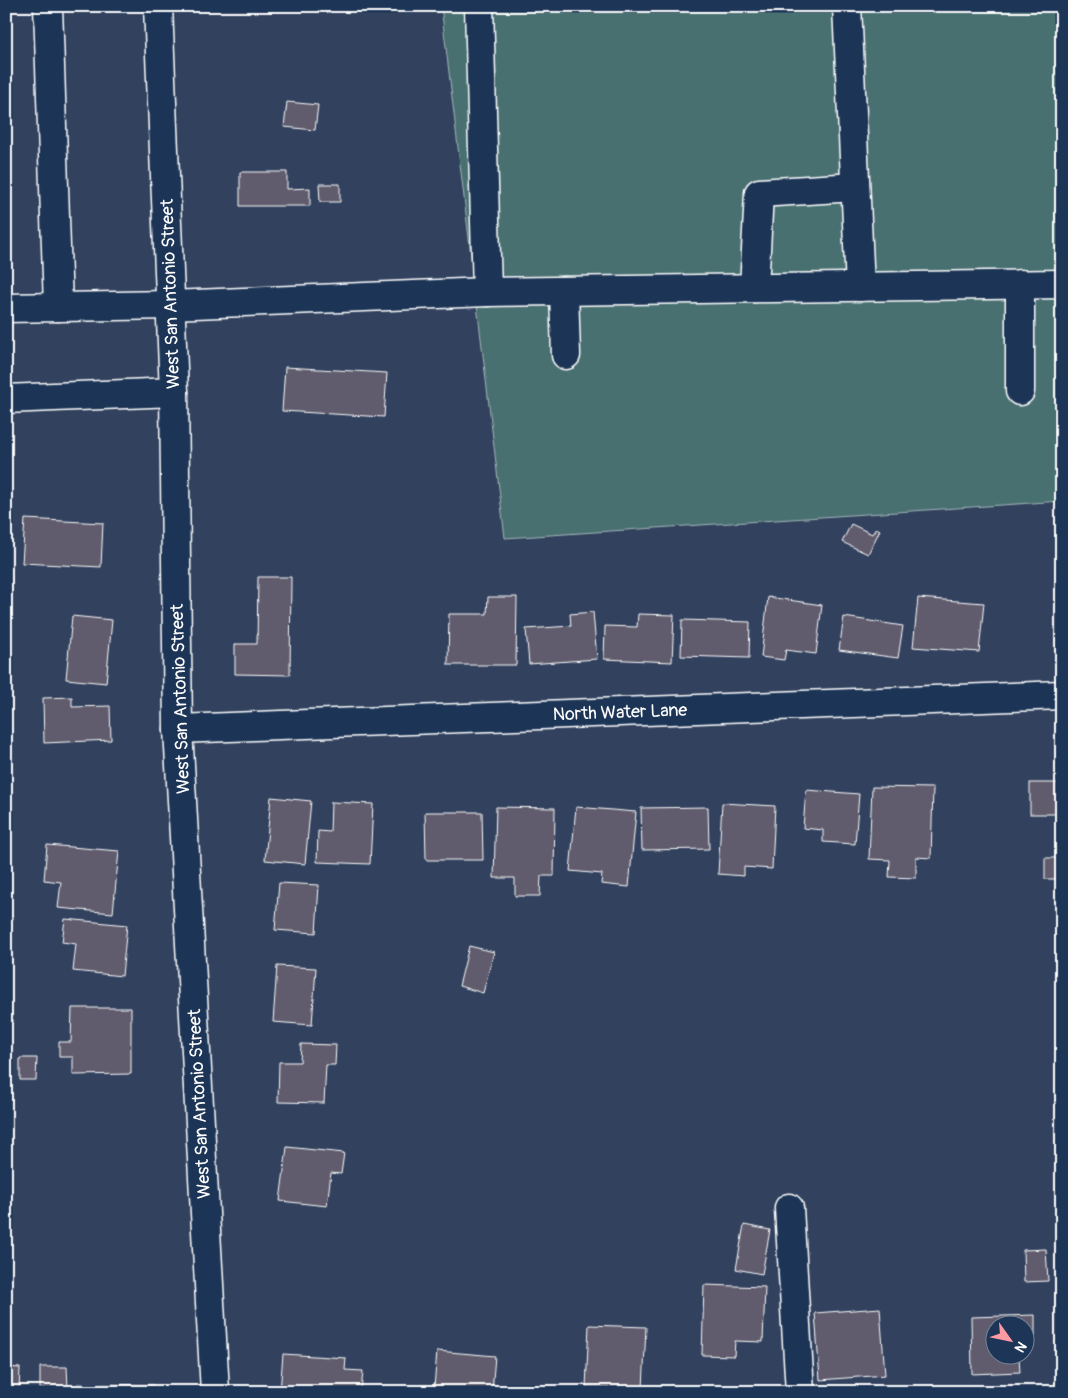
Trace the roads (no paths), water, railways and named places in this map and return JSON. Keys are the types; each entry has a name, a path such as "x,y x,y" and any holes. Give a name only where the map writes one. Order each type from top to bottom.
{"street":[{"path":"48,6 58,307"},
{"name":"West San Antonio Street","path":"158,6 174,392 178,729 215,1392"},
{"path":"479,6 487,292"},
{"path":"847,6 860,287"},
{"path":"754,288 759,193 855,187"},
{"path":"1020,284 1020,391"},
{"path":"6,308 170,305 487,292 1062,284"},
{"path":"564,291 566,355"},
{"path":"6,399 174,392"},
{"name":"North Water Lane","path":"178,729 1062,695"},
{"path":"789,1208 800,1392"}]}
